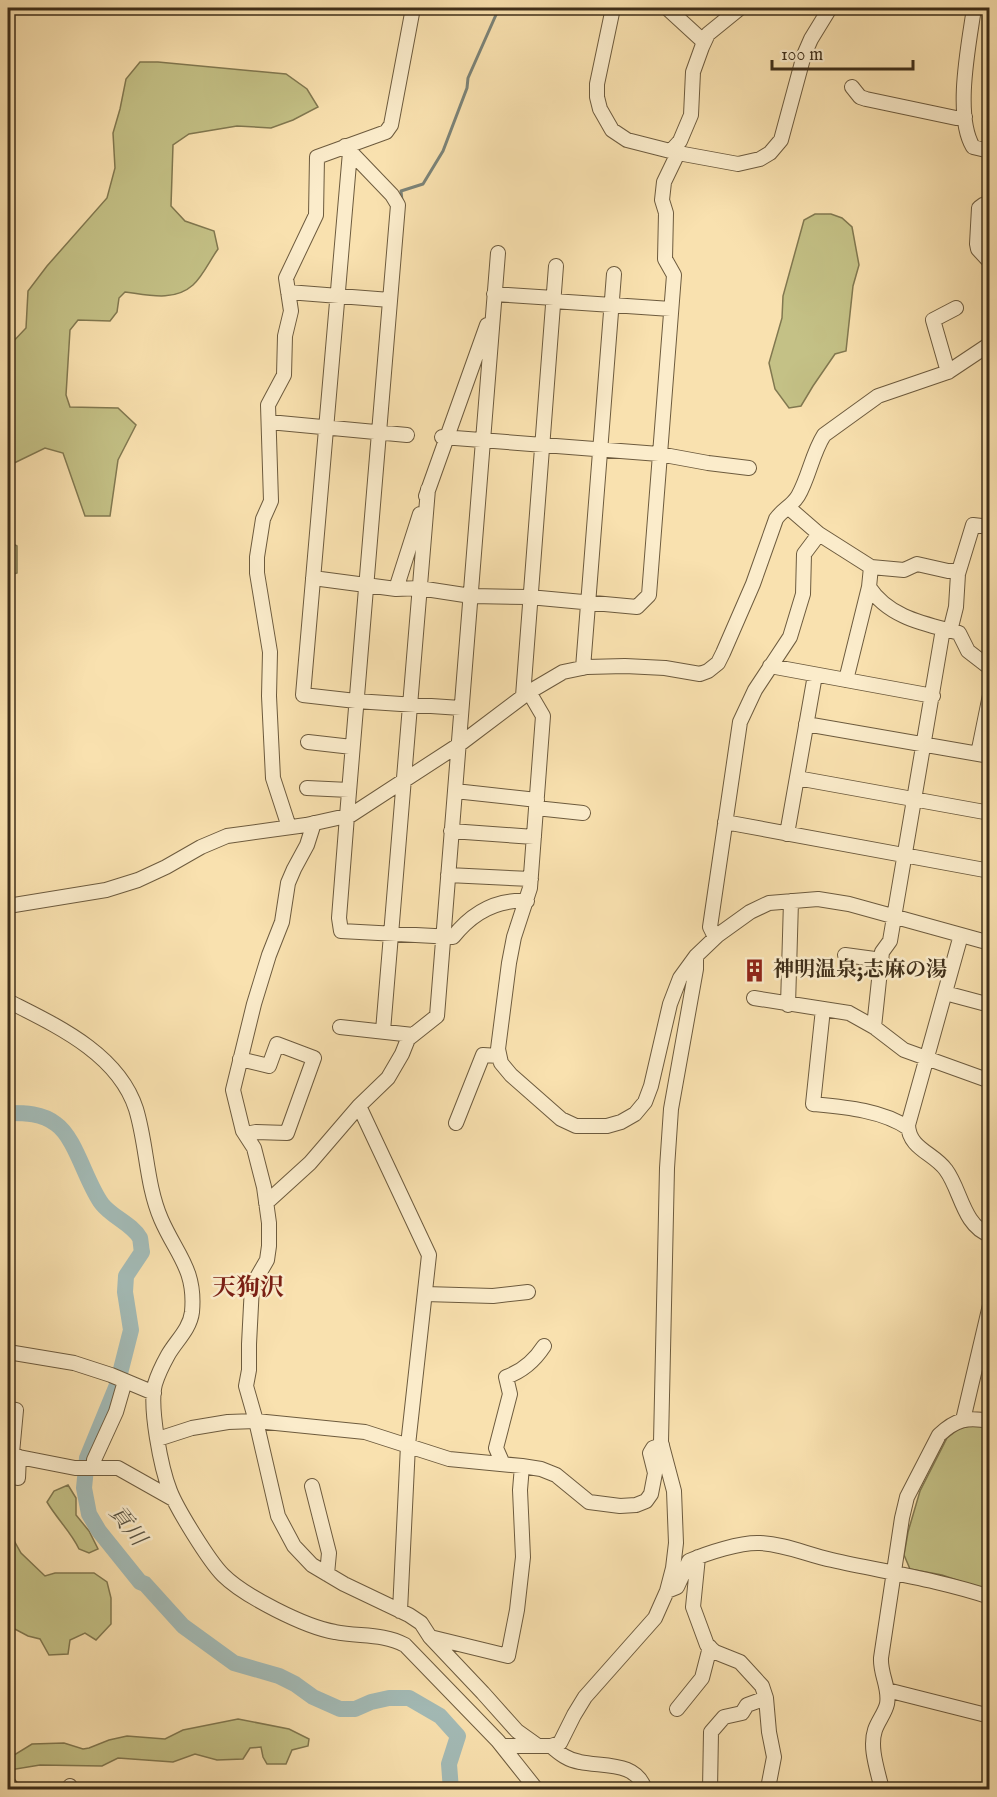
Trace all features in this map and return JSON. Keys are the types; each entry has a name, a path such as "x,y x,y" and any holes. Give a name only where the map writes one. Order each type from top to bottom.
{"street":[{"path":"290,827 273,778 269,696 270,652 257,573 260,534 263,519 271,501 268,405 284,375 285,336 291,311 286,278 316,215 317,157 348,149 386,132 392,125 413,8"},
{"path":"613,8 597,84 600,109 612,130 627,140 738,164 750,162 770,153 780,140 804,55 830,8"},
{"path":"668,8 704,42"},
{"path":"313,578 396,589 419,588 471,596 529,597 637,607 649,595 674,275 665,259 666,213 662,200 664,182 674,152 691,115 693,72 704,42 708,34 740,8"},
{"path":"974,8 964,86 965,117 973,147 990,151"},
{"path":"852,87 860,97 866,99 956,118 965,117"},
{"path":"348,149 338,295 303,695 461,708"},
{"path":"348,149 392,195 398,205 346,816 339,918 341,931 453,937 470,920 494,904 512,900 527,902"},
{"path":"990,195 989,204 979,208 977,244 978,249 990,262"},
{"path":"266,1203 310,1163 359,1106 388,1078 408,1039 437,1016 498,253"},
{"path":"556,266 529,597 526,694 543,716 537,804 531,879 527,902 514,937 499,1034 501,1063 511,1075 561,1119 576,1126 607,1126 621,1122 634,1114 645,1102 675,989 680,978 696,956 715,938 750,912 770,903 818,899 849,904 990,943"},
{"path":"583,668 614,274"},
{"path":"288,292 390,300"},
{"path":"494,301 554,300 671,309"},
{"path":"396,589 444,437 494,301"},
{"path":"948,372 933,320 956,308"},
{"path":"8,906 106,890 138,880 227,836 346,816 460,744 526,694 563,672 583,668 625,666 665,668 700,674 708,671 718,663 753,584 776,519 779,514 789,508 798,495 818,444 824,435 878,396 948,372 990,344"},
{"path":"269,422 407,435"},
{"path":"444,437 659,454 749,468"},
{"path":"383,1031 428,489"},
{"path":"789,508 819,534 871,567 904,570 917,564 948,572 958,571"},
{"path":"874,1027 882,952 890,941 933,696 947,630 956,607 958,571 973,525 990,526"},
{"path":"715,938 710,927 740,722 746,706 790,637 803,594 804,555 819,534"},
{"path":"846,680 870,587 871,567"},
{"path":"870,587 880,600 901,615 959,633 968,651 990,668"},
{"path":"770,666 933,696"},
{"path":"787,834 815,675"},
{"path":"807,724 984,755 990,695"},
{"path":"308,742 352,747"},
{"path":"797,778 990,813"},
{"path":"308,788 349,790"},
{"path":"455,791 583,813"},
{"path":"725,822 990,872"},
{"path":"314,823 308,845 288,883 282,922 254,1004 233,1090 244,1134 254,1148 266,1203 269,1246 267,1260 252,1286 249,1370 246,1386 278,1516 294,1546 312,1565 421,1623 430,1637 517,1731 564,1757 578,1762 622,1768 634,1772 643,1781 645,1790"},
{"path":"451,831 534,837"},
{"path":"448,875 531,879"},
{"path":"788,1005 790,901"},
{"path":"961,935 908,1128 912,1141 944,1166 975,1227 990,1234"},
{"path":"845,955 882,960"},
{"path":"502,1746 545,1746 560,1743 585,1697 655,1618 667,1591 676,1542 674,1491 662,1445 667,1168 670,1109 696,956"},
{"path":"945,993 990,1005"},
{"path":"754,998 849,1013 874,1027 904,1050 990,1081"},
{"path":"8,1001 73,1035 116,1072 126,1086 136,1108 152,1191 160,1218 185,1262 192,1296 192,1314 189,1323 161,1368 154,1393 154,1414 158,1439 164,1473 173,1498 213,1563 239,1588 313,1627 337,1633 382,1636 395,1639 405,1645 502,1746 537,1790"},
{"path":"822,1009 813,1104 879,1115 908,1128"},
{"path":"339,1027 413,1035"},
{"path":"240,1059 269,1066 277,1044 314,1058 287,1133 244,1134"},
{"path":"456,1123 483,1055 499,1056"},
{"path":"359,1106 429,1255 408,1445 400,1611"},
{"path":"425,1294 493,1296 528,1292"},
{"path":"963,1420 990,1305"},
{"path":"502,1464 496,1448 510,1394 506,1377 535,1360 544,1346"},
{"path":"8,1352 74,1363 154,1393"},
{"path":"93,1467 116,1412 120,1379"},
{"path":"8,1409 16,1410 12,1453 19,1457 75,1468 118,1468 173,1498"},
{"path":"882,1790 873,1743 874,1731 886,1706 887,1690 880,1669 881,1658 892,1574 907,1497 939,1435 948,1427 963,1420 990,1421"},
{"path":"158,1439 192,1428 228,1422 256,1421 365,1432 449,1459 522,1466 556,1475 589,1502 620,1506 636,1505 646,1501 651,1494 654,1473 650,1453 653,1448 662,1445"},
{"path":"18,1478 19,1457"},
{"path":"430,1637 508,1656 517,1610 523,1557 520,1490 522,1466"},
{"path":"312,1486 329,1553 327,1574"},
{"path":"667,1591 677,1587 689,1561 716,1550 759,1542 892,1574 956,1585 990,1597"},
{"path":"698,1557 693,1607 707,1645 716,1652 740,1662 762,1686 766,1698 774,1757 769,1790"},
{"path":"676,1709 702,1678 710,1647"},
{"path":"887,1690 990,1716"},
{"path":"710,1790 711,1732 724,1717 742,1713 747,1705 766,1698"},
{"path":"8,1783 14,1790"}],"shaded area":[{"path":"140,62 286,74 307,89 318,107 271,128 237,126 189,134 173,145 171,206 185,221 214,231 218,249 200,277 186,290 178,294 160,296 125,292 119,298 117,312 110,321 78,320 70,330 66,395 70,407 118,408 136,425 118,460 110,516 85,516 63,453 45,448 8,466 8,347 26,328 28,291 107,198 115,168 113,133 126,79"},
{"path":"815,214 831,214 842,218 852,227 859,265 853,286 846,351 835,354 801,406 789,408 775,389 769,363 782,318 783,296 804,220"},
{"path":"8,541 17,546 17,573 8,576"},
{"path":"975,1425 989,1427 989,1591 942,1575 910,1569 904,1555 920,1491 947,1438 960,1428"},
{"path":"68,1485 76,1498 76,1515 89,1531 98,1549 89,1553 79,1549 47,1502 54,1491"},
{"path":"8,1537 12,1537 21,1553 45,1576 55,1573 94,1573 107,1582 111,1598 111,1624 96,1640 85,1633 70,1640 68,1654 49,1655 40,1639 28,1636 9,1626"},
{"path":"238,1719 289,1729 309,1739 308,1746 292,1750 286,1764 267,1764 261,1747 250,1748 243,1759 217,1760 195,1754 173,1762 118,1758 102,1766 40,1765 10,1770 8,1762 14,1755 32,1744 64,1743 83,1749 127,1736 165,1739 183,1730"}],"waterway":[{"path":"402,201 401,191 423,184 443,151 467,88 468,78 499,8"},
{"name":"貢川","path":"8,1113 39,1116 56,1124 69,1139 102,1204 140,1238 142,1252 126,1276 125,1292 131,1330 117,1385 87,1458 84,1488 89,1514 99,1531 140,1582 145,1584 183,1626 234,1663 279,1676 313,1697 340,1709 355,1709 389,1698 409,1698 440,1716 458,1736 449,1764 451,1790"}],"place":[{"name":"神明温泉;志麻の湯","path":"755,970"}],"district":[{"name":"天狗沢","path":"248,1288"}]}
